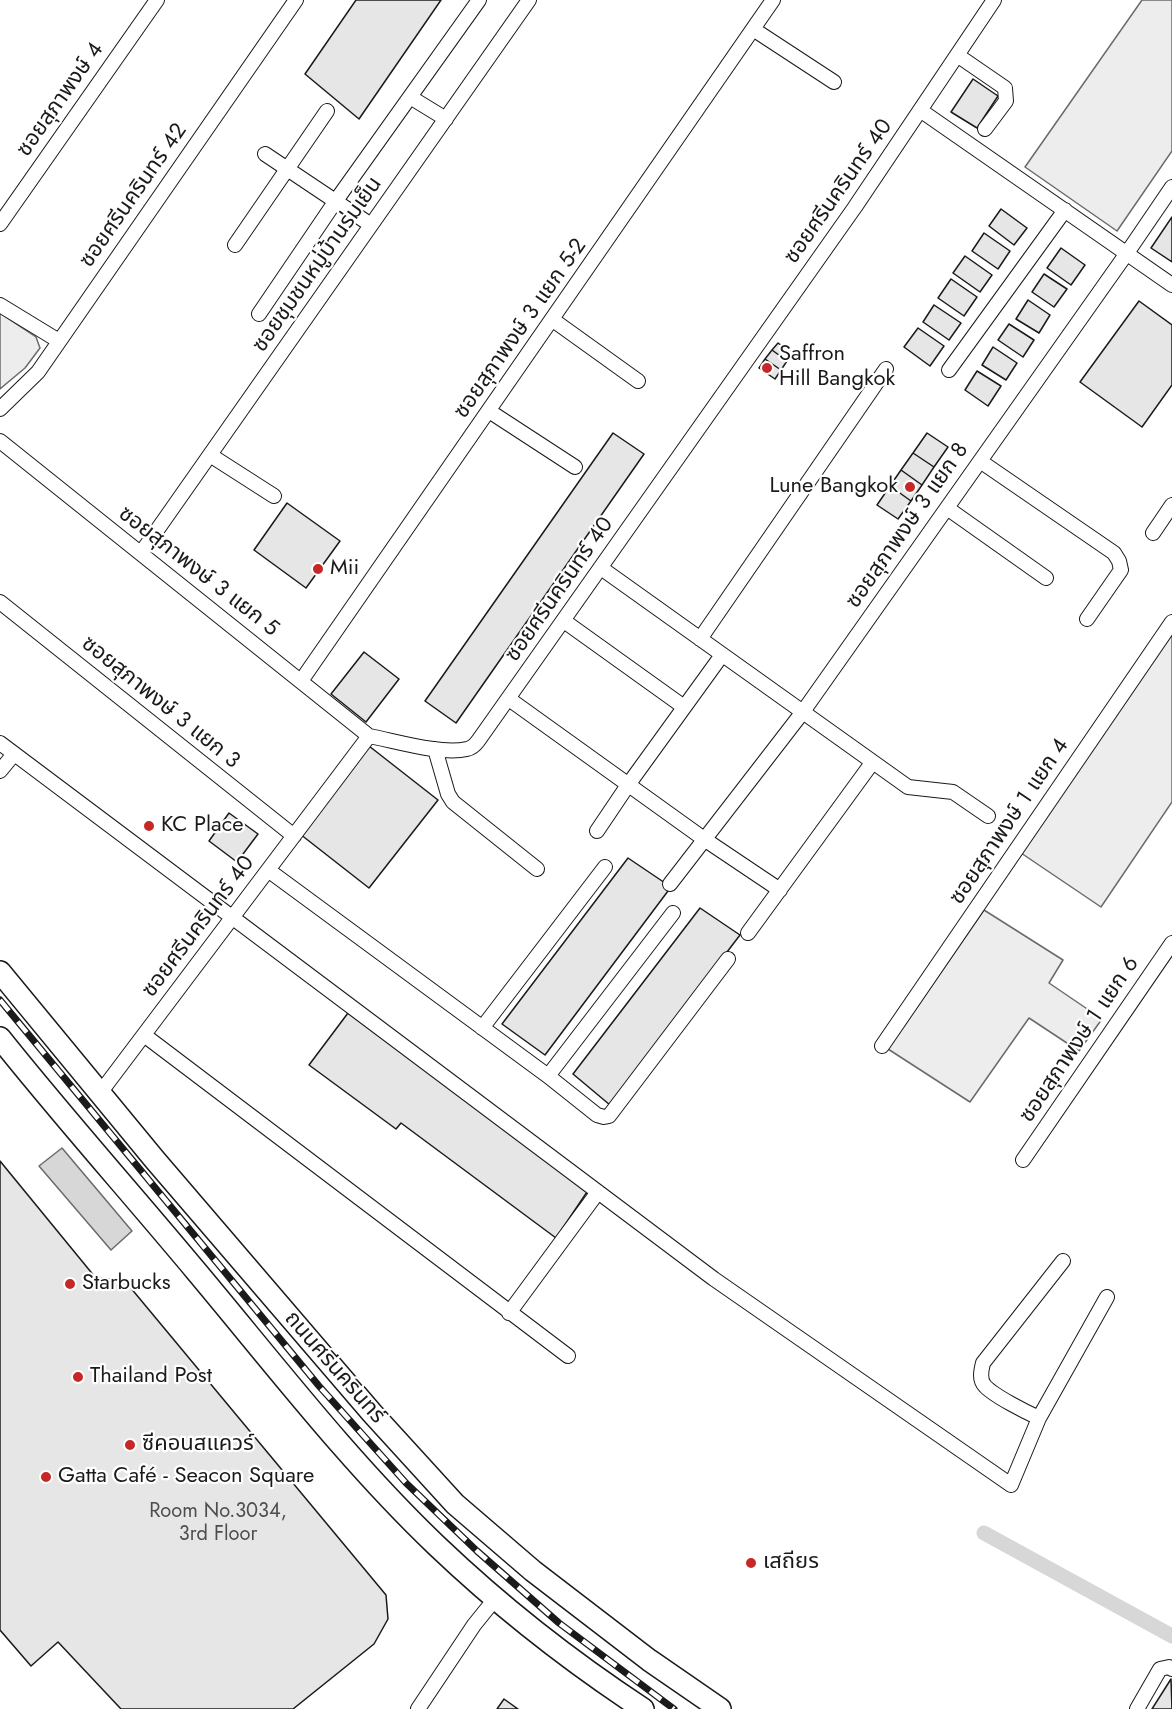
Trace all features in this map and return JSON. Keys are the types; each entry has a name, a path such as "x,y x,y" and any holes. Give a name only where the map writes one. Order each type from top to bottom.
{"main road":[{"name":"ถนนศรีนครินทร์","path":"0,972 364,1404 454,1504 533,1571 649,1660 720,1709"},
{"name":"ถนนศรีนครินทร์","path":"0,1038 349,1454 436,1545 495,1599 561,1652 643,1709"}],"street":[{"name":"ซอยสุภาพงษ์ 4","path":"0,224 157,0"},
{"name":"ซอยศรีนครินทร์ 42","path":"0,409 38,372 296,0"},
{"path":"259,314 335,202 479,0"},
{"name":"ซอยชุมชนหมู่บ้านร่มเย็น","path":"141,553 530,0"},
{"name":"ซอยสุภาพงษ์ 3 แยก 5-2","path":"301,681 773,0"},
{"name":"ซอยศรีนครินทร์ 40","path":"100,1093 369,736 435,749 466,750 472,748 509,699 848,217 994,0"},
{"path":"753,29 834,82"},
{"path":"957,55 1005,88 1006,101 985,129"},
{"path":"410,97 446,119"},
{"path":"920,110 1172,285"},
{"path":"235,245 327,111"},
{"path":"265,154 371,225"},
{"name":"ซอยสุภาพงษ์ 3 แยก 8","path":"670,884 802,712 1172,187"},
{"path":"949,370 1065,210"},
{"path":"0,305 59,341"},
{"path":"553,320 638,381"},
{"path":"700,639 886,369"},
{"path":"489,411 575,467"},
{"name":"ซอยสุภาพงษ์ 3 แยก 5","path":"0,441 369,736"},
{"path":"210,455 274,495"},
{"path":"980,461 1114,553 1121,570 1087,619"},
{"path":"1153,533 1172,505"},
{"path":"947,508 1046,578"},
{"path":"601,568 908,787 953,792 988,816"},
{"name":"ซอยสุภาพงษ์ 3 แยก 3","path":"0,602 294,836"},
{"path":"564,621 684,707"},
{"name":"ซอยสุภาพงษ์ 1 แยก 4","path":"882,1046 1172,622"},
{"path":"597,831 722,655"},
{"path":"509,699 704,839 780,890"},
{"path":"0,743 714,1279 1011,1485 1039,1418 1107,1297"},
{"path":"435,749 448,794 453,802 537,869"},
{"path":"0,771 14,754"},
{"path":"748,933 872,763"},
{"path":"482,1028 605,867"},
{"path":"268,870 548,1076 597,1115 604,1117 609,1116 728,959"},
{"path":"548,1076 673,914"},
{"name":"ซอยสุภาพงษ์ 1 แยก 6","path":"1023,1160 1172,943"},
{"path":"144,1035 568,1356"},
{"path":"509,1313 598,1192"},
{"path":"1039,1418 985,1386 980,1375 982,1364 1063,1261"},
{"path":"418,1709 474,1625 495,1599"},
{"path":"1137,1709 1161,1669 1168,1667 1172,1669"}],"shaded area":[{"path":"1142,0 1172,0 1172,151 1117,231 1025,167"},
{"path":"0,313 36,337 40,348 25,368 0,389"},
{"path":"1172,632 1172,802 1101,907 1021,853"},
{"path":"984,910 1063,960 1049,983 1102,1019 1079,1051 1029,1018 970,1102 888,1049"},
{"path":"62,1148 132,1231 111,1250 39,1166"}],"building":[{"path":"356,0 441,0 359,119 305,74"},
{"path":"973,79 998,96 977,128 951,112"},
{"path":"1001,209 1027,228 1014,245 989,226"},
{"path":"1172,217 1172,262 1151,248"},
{"path":"984,233 1010,251 998,269 972,251"},
{"path":"1061,248 1085,265 1071,285 1047,268"},
{"path":"965,256 992,275 980,292 953,273"},
{"path":"1044,274 1067,289 1054,307 1032,292"},
{"path":"951,279 977,297 964,316 938,298"},
{"path":"1028,300 1050,315 1039,333 1016,319"},
{"path":"1139,301 1172,325 1172,385 1142,427 1080,382"},
{"path":"934,305 961,323 949,340 923,322"},
{"path":"1009,324 1034,340 1023,357 998,340"},
{"path":"918,328 944,346 930,366 904,347"},
{"path":"778,343 793,354 787,361 772,350"},
{"path":"993,347 1017,363 1006,380 982,365"},
{"path":"772,350 787,361 781,370 765,359"},
{"path":"765,359 781,370 775,379 759,368"},
{"path":"977,371 1001,386 988,406 965,390"},
{"path":"613,433 644,454 456,723 425,701"},
{"path":"927,433 948,447 934,467 913,453"},
{"path":"913,453 934,467 922,485 901,470"},
{"path":"901,470 922,485 911,501 890,486"},
{"path":"890,486 911,501 898,519 877,505"},
{"path":"287,503 340,541 306,588 254,550"},
{"path":"364,652 399,679 366,722 331,694"},
{"path":"369,746 438,800 369,888 300,834"},
{"path":"229,813 258,834 237,862 209,841"},
{"path":"628,858 671,887 545,1055 502,1024"},
{"path":"700,908 740,935 610,1105 573,1074"},
{"path":"348,1013 587,1192 556,1238 401,1123 396,1129 309,1065"},
{"name":"ซีคอนสแควร์","path":"0,1161 95,1277 125,1281 386,1595 388,1619 374,1644 293,1709 121,1709 58,1642 31,1666 0,1630"},
{"path":"1171,1679 1172,1709 1152,1709"},
{"path":"504,1699 518,1709 497,1709"}],"waterway":[{"path":"984,1533 1172,1636"}],"railway":[{"path":"0,1000 319,1386 406,1483 477,1551 559,1623 674,1709"}],"place":[{"name":"Saffron Hill Bangkok","path":"767,368"},
{"name":"Lune Bangkok","path":"910,487"},
{"name":"Mii","path":"318,569"},
{"name":"KC Place","path":"149,826"},
{"name":"Starbucks","path":"70,1284"},
{"name":"Thailand Post","path":"78,1377"},
{"name":"ซีคอนสแควร์","path":"130,1445"},
{"name":"Gatta Café - Seacon Square","path":"46,1477"},
{"name":"เสถียร","path":"751,1563"}]}
